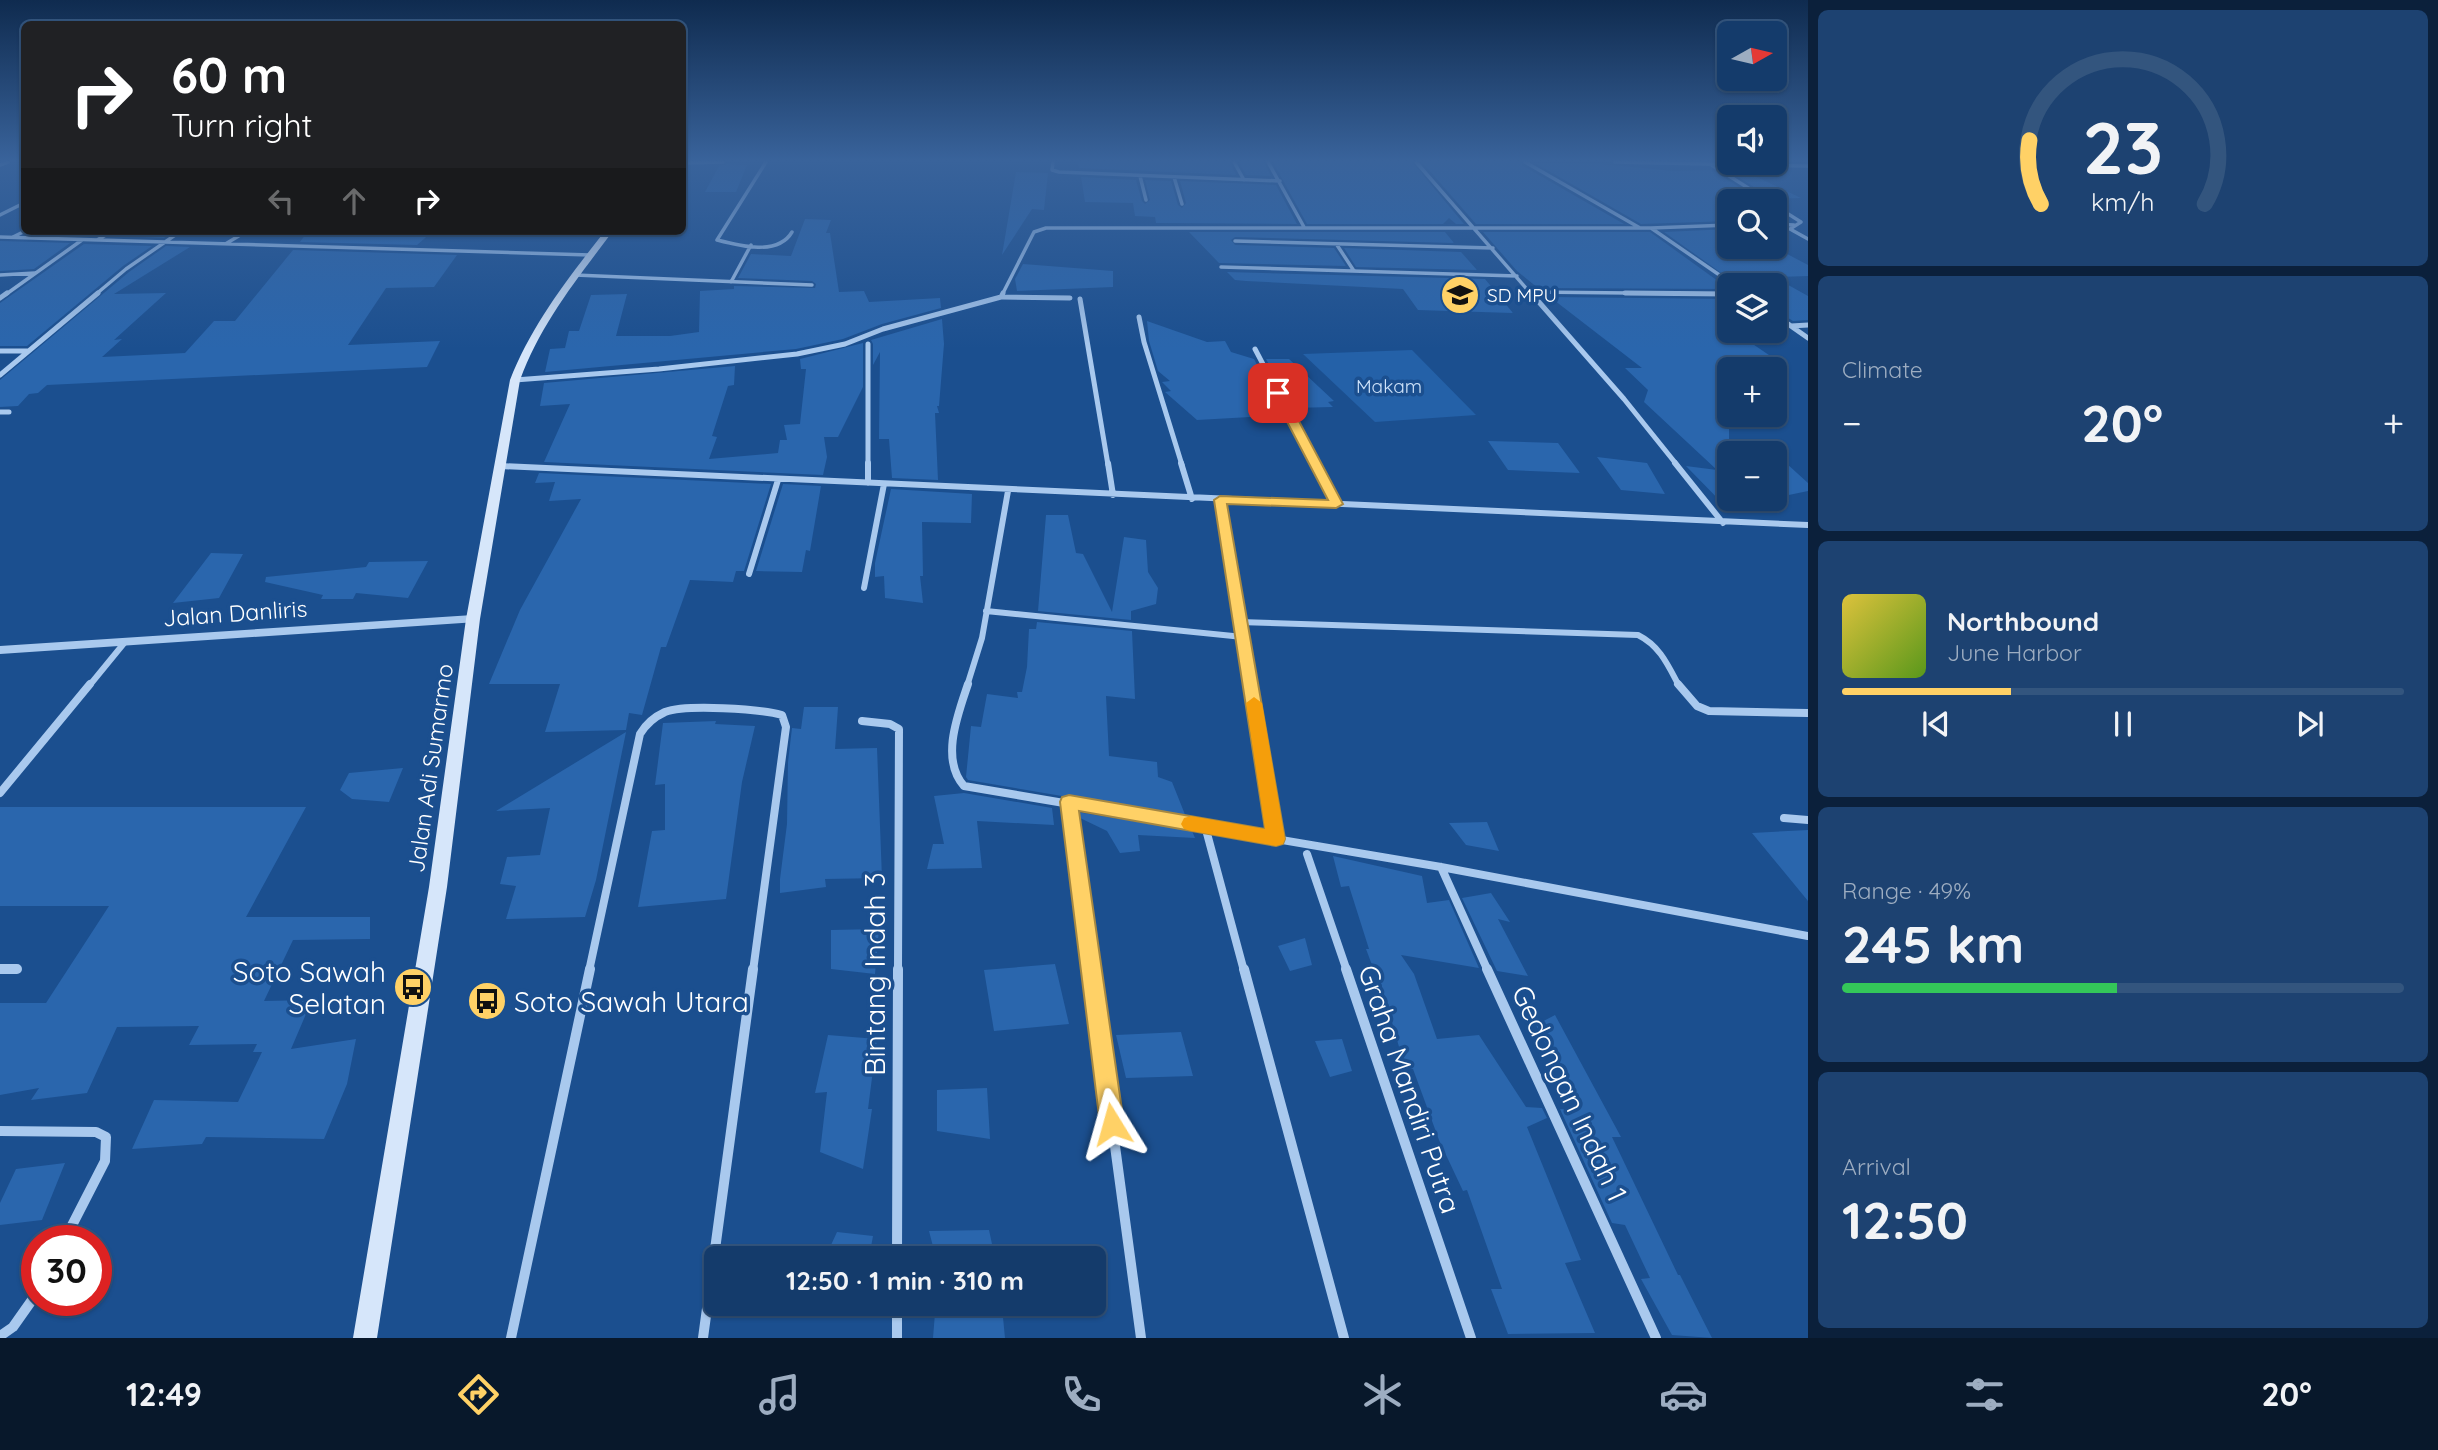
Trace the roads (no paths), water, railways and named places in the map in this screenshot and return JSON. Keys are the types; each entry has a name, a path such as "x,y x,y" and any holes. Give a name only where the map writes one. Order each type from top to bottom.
{"main road":[{"name":"Jalan Adi Sumarmo","path":"365,1338 438,887 473,619 515,380 530,340 575,275 584,255 605,235"}],"street":[{"path":"727,224 718,238 721,242 780,245 792,232"},
{"path":"1471,224 1624,399 1723,523"},
{"path":"1635,224 1641,228"},
{"path":"1001,297 1034,232 1040,229 1304,227 1476,230 1717,225"},
{"path":"1787,225 1794,225"},
{"path":"1794,225 1790,228 1791,231 1808,239"},
{"path":"1651,228 1717,273"},
{"path":"12,237 21,233"},
{"path":"97,240 106,235"},
{"path":"2,372 174,235"},
{"path":"226,244 241,235"},
{"path":"0,237 584,255"},
{"path":"0,298 83,240"},
{"path":"1235,241 1493,248"},
{"path":"731,282 751,245"},
{"path":"1337,245 1354,271"},
{"path":"1221,267 1517,276"},
{"path":"0,275 35,273"},
{"path":"575,275 812,285"},
{"path":"1531,292 1717,294"},
{"path":"515,380 659,369 797,354 845,344 883,329 1001,297 1070,298"},
{"path":"1080,299 1114,495"},
{"path":"1139,317 1144,342 1192,499"},
{"path":"1787,323 1808,338"},
{"path":"1791,326 1808,325"},
{"path":"868,344 868,483"},
{"path":"1255,349 1336,504"},
{"path":"0,351 28,351"},
{"path":"0,412 9,412"},
{"path":"500,466 1804,525 1808,531"},
{"path":"749,575 778,480"},
{"path":"864,588 884,484"},
{"path":"1008,491 982,638 953,731 957,778 964,786 1441,867 1808,936"},
{"path":"1220,500 1276,839"},
{"path":"985,611 1243,637"},
{"name":"Jalan Danliris","path":"0,650 473,619"},
{"path":"1239,622 1638,635 1653,643 1691,700 1700,709 1808,713"},
{"path":"0,793 125,642"},
{"path":"512,1338 640,734 646,725 665,712 678,709 768,711 782,715 786,727 703,1338"},
{"name":"Bintang Indah 3","path":"862,721 890,724 899,729 897,1246"},
{"path":"1069,802 1141,1338"},
{"path":"1784,818 1808,820"},
{"path":"1205,826 1344,1338"},
{"name":"Graha Mandiri Putra","path":"1307,854 1471,1338"},
{"name":"Gedongan Indah 1","path":"1441,867 1657,1338"},
{"path":"0,969 17,969"},
{"path":"0,1131 96,1132 106,1137 108,1149 105,1161 72,1225"},
{"path":"0,1336 13,1327 21,1316"},
{"path":"897,1316 897,1338"}],"place":[{"name":"SD MPU","path":"1460,295"},
{"name":"Soto Sawah Selatan","path":"413,987"},
{"name":"Soto Sawah Utara","path":"487,1001"}],"park label":[{"name":"Makam","path":"1389,386"}]}
